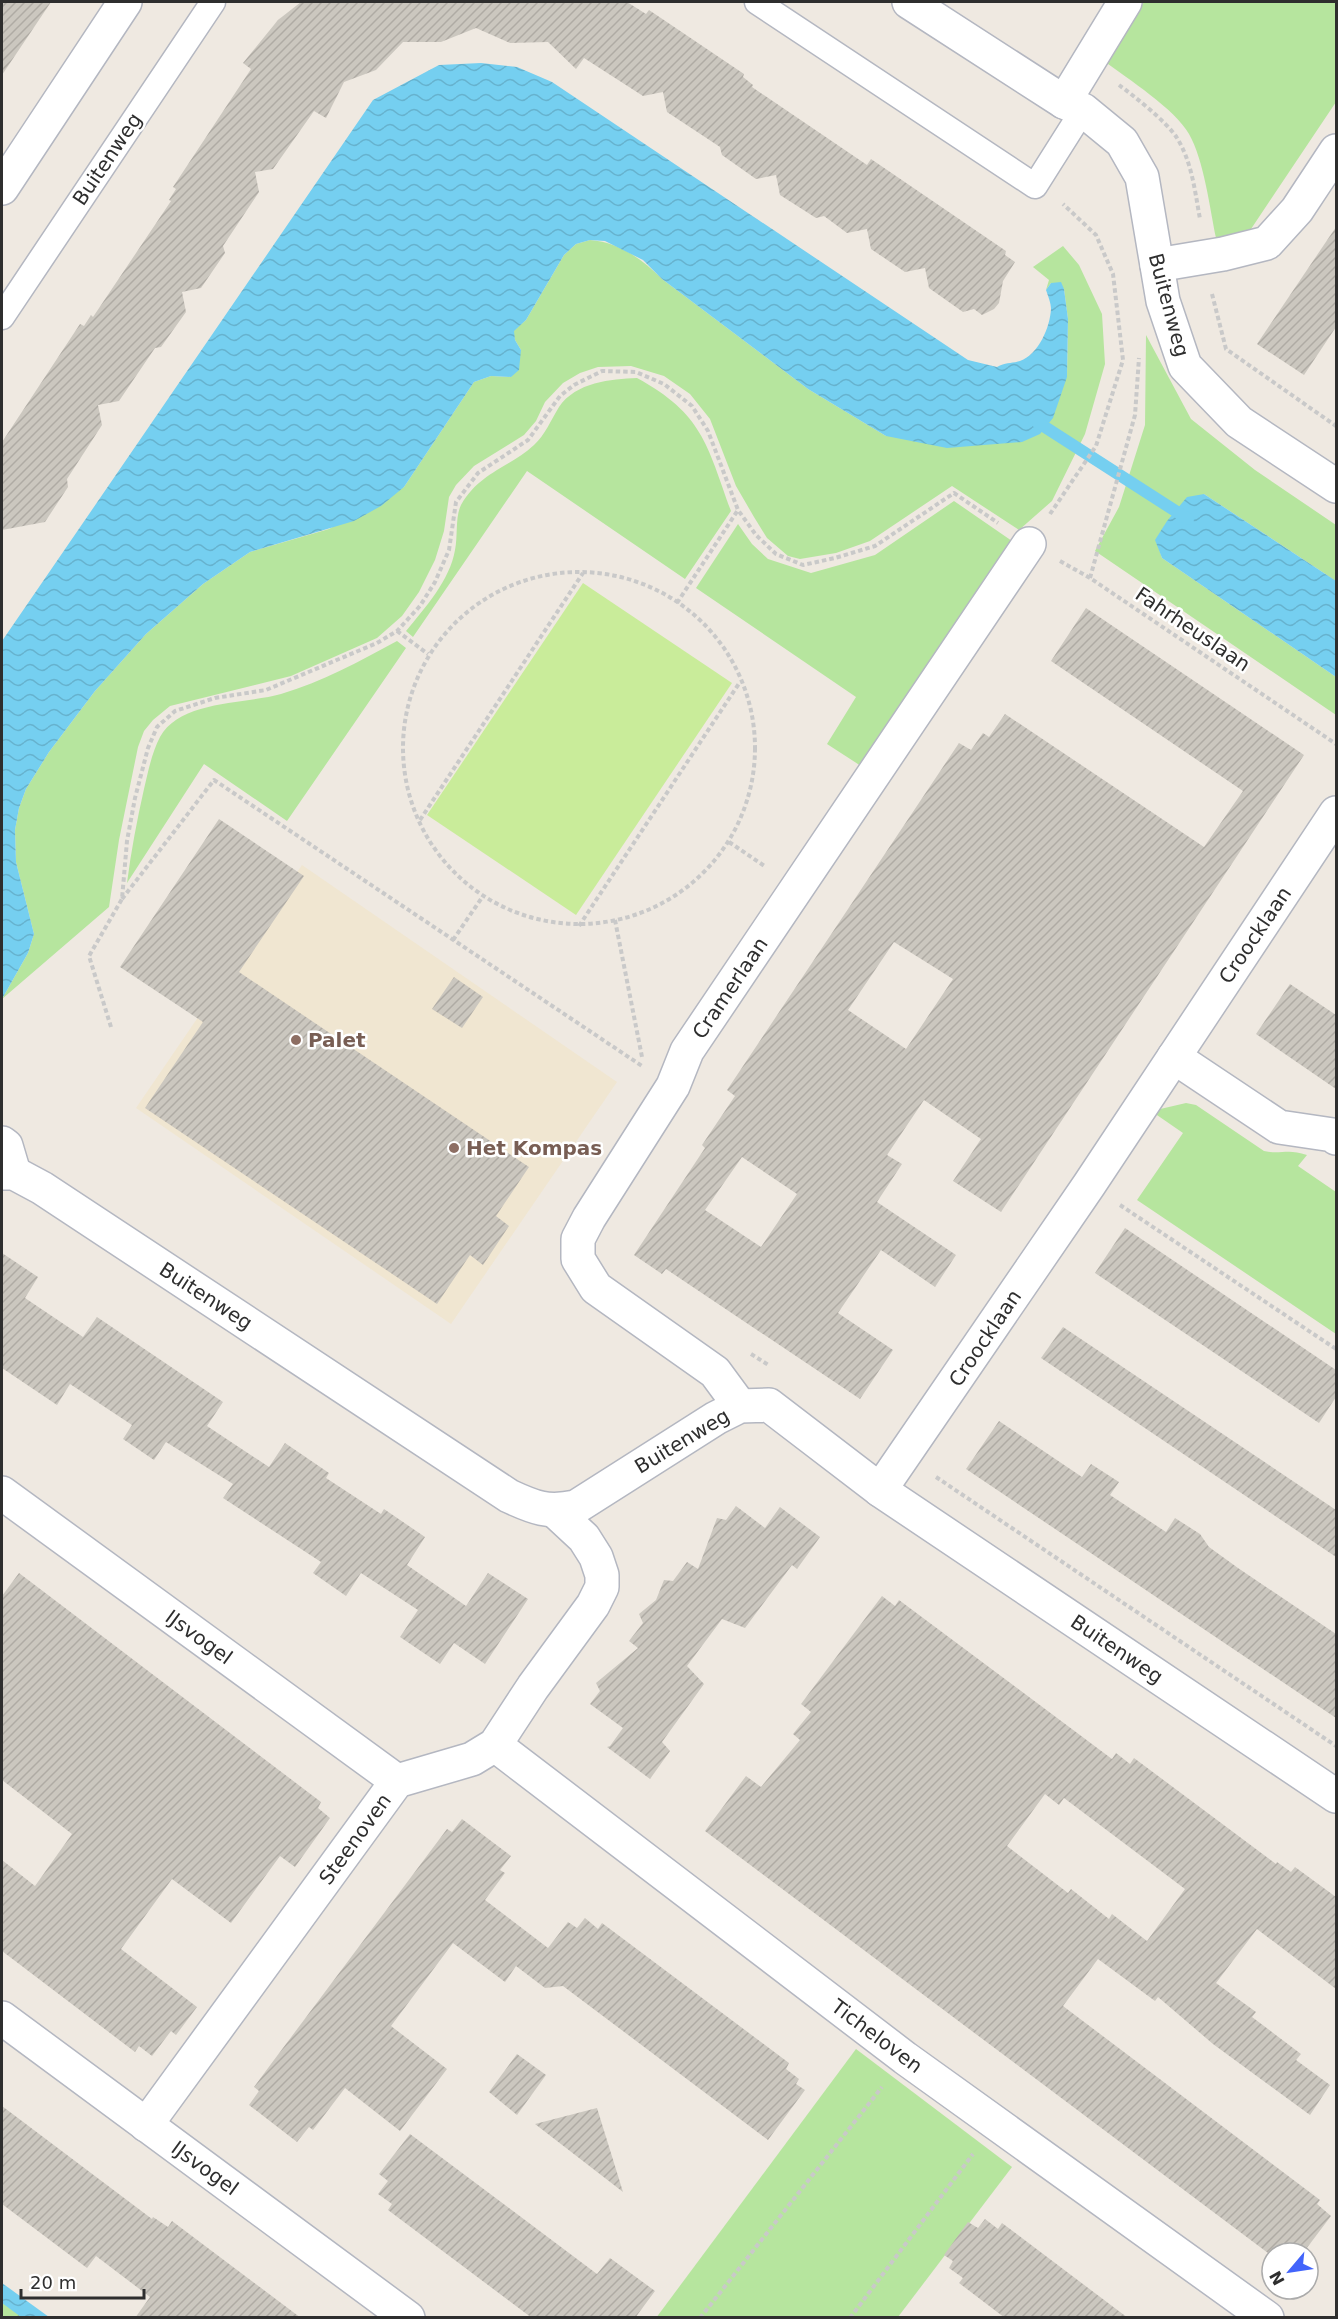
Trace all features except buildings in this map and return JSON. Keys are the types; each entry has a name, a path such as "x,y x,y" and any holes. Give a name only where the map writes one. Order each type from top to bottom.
{"street":[{"path":"2,188 125,2"},
{"name":"Buitenweg","path":"909,2 1074,106 1122,142 1142,177 1163,301 1185,366 1239,422 1336,486"},
{"path":"1074,106 1125,2"},
{"path":"1157,265 1223,254 1268,243 1297,210 1336,151"},
{"name":"Cramerlaan","path":"740,1406 715,1372 596,1288 578,1259 578,1239 673,1086 687,1051 1029,544"},
{"name":"Croocklaan","path":"880,1490 1089,1185 1336,813"},
{"path":"1174,1057 1279,1127 1333,1135 1336,1138"},
{"name":"Buitenweg","path":"2,1143 6,1146 8,1173 42,1188 509,1496 536,1509 555,1511 576,1508 716,1418 740,1406 769,1405 880,1490 1336,1796"},
{"name":"IJsvogel","path":"2,1493 397,1781"},
{"name":"Steenoven","path":"146,2125 397,1781 472,1759 495,1744 533,1687 594,1605 602,1587 602,1575 596,1557 584,1538 555,1511"},
{"name":"Ticheloven","path":"495,1744 905,2058 1267,2318"},
{"name":"IJsvogel","path":"2,2018 408,2318"}],"lane":[{"name":"Buitenweg","path":"2,317 213,2"},
{"path":"757,2 1035,186 1074,106"}],"path":[{"path":"1029,544 1096,446 1123,360 1113,274 1096,235 1063,204 1035,186"},
{"path":"1090,578 1135,415 1139,353"},
{"path":"122,899 127,842 135,798 148,748 157,727 175,711 215,698 266,690 377,643 397,631 420,606 435,582 449,550 456,502 478,472 528,440 560,396 574,384 602,371 636,372 664,384 692,406 708,431 738,510 677,603"},
{"name":"Fahrheuslaan","path":"738,510 756,536 777,554 803,565 875,546 954,493 1029,544 1090,578 1336,744"},
{"path":"419,821 583,573"},
{"path":"547,574 609,574 643,583 677,603 705,625 723,648 753,709 757,743 755,778 746,808 729,842 709,868 686,889 657,907 615,920 579,927 554,925 520,915 483,896 460,878 437,852 419,821 408,787 403,752 405,717 415,683 428,654 451,623 497,591 547,574"},
{"path":"397,631 428,654"},
{"path":"579,927 741,682"},
{"path":"111,1027 89,956 122,899 214,780 645,1068 615,920"},
{"path":"453,940 483,896"},
{"path":"1089,1185 1336,1349"},
{"path":"746,1350 775,1370"},
{"path":"904,1455 1336,1746"},
{"path":"700,2318 905,2058"},
{"path":"850,2318 995,2124"}],"shaded area":[{"path":"302,865 617,1082 451,1324 136,1108"}],"green space":[{"path":"1144,2 1336,2 1336,102 1251,229 1216,238 1203,171 1189,134 1162,105 1104,61"},
{"path":"590,240 611,244 638,258 662,279 808,389 886,436 1067,377 1068,319 1064,289 1051,283 1046,290 1049,280 1033,267 1063,246 1079,265 1102,314 1105,364 1085,434 1052,501 1019,530 952,486 870,541 836,553 800,559 788,556 767,538 736,486 710,419 690,394 664,376 631,366 598,367 580,373 563,383 545,402 536,421 524,435 474,466 456,485 449,497 444,531 435,560 419,592 402,616 377,638 291,676 170,706 153,720 144,731 138,747 119,840 109,907 2,999 28,953 34,934 16,862 15,830 19,808 26,789 49,752 95,691 146,634 203,584 250,552 329,529 404,487 474,382 491,376 511,377 521,350 513,331 526,320 564,255 576,244"},
{"path":"1146,335 1191,419 1255,470 1336,525 1336,581 1204,494 1156,540 1162,558 1336,677 1336,715 1095,551 1119,507 1145,425"},
{"path":"637,378 659,391 676,405 700,433 731,511 685,579 527,471 413,637 406,631 436,593 448,572 455,550 459,510 477,485 534,445 545,432 559,407 575,392 605,381"},
{"path":"954,501 1012,541 861,766 827,744 856,697 696,588 738,524 752,544 768,559 811,573 875,555"},
{"path":"583,583 732,683 576,915 427,815"},
{"path":"397,641 406,648 287,821 204,764 127,883 150,762 160,737 170,725 182,716 215,705 267,697 296,689 341,671"},
{"path":"1186,1103 1196,1105 1264,1151 1307,1155 1298,1166 1336,1192 1336,1334 1137,1200 1183,1133 1154,1113 1156,1110"},
{"path":"856,2049 1012,2167 898,2317 656,2318"},
{"path":"2,2294 34,2317 2,2317"}],"water":[{"path":"481,63 517,67 552,82 968,360 997,367 1020,361 1033,352 1042,339 1050,316 1051,307 1046,290 1051,283 1061,282 1068,319 1067,377 1053,418 1040,434 1022,442 947,448 886,436 808,389 662,279 643,260 605,241 590,240 576,244 564,255 526,320 514,331 515,340 521,350 519,370 511,377 491,376 474,382 404,487 381,506 354,521 250,552 203,584 146,634 95,691 49,752 26,789 19,808 15,830 16,862 34,934 28,953 2,999 2,641 373,100 439,65"},
{"path":"1204,494 1336,581 1336,677 1162,558 1155,540 1167,521 1187,497"},
{"path":"2,2283 49,2317 21,2317 2,2303"}],"waterway":[{"path":"1034,420 1188,519"}],"place":[{"name":"Palet","path":"296,1040"},
{"name":"Het Kompas","path":"454,1148"}]}
